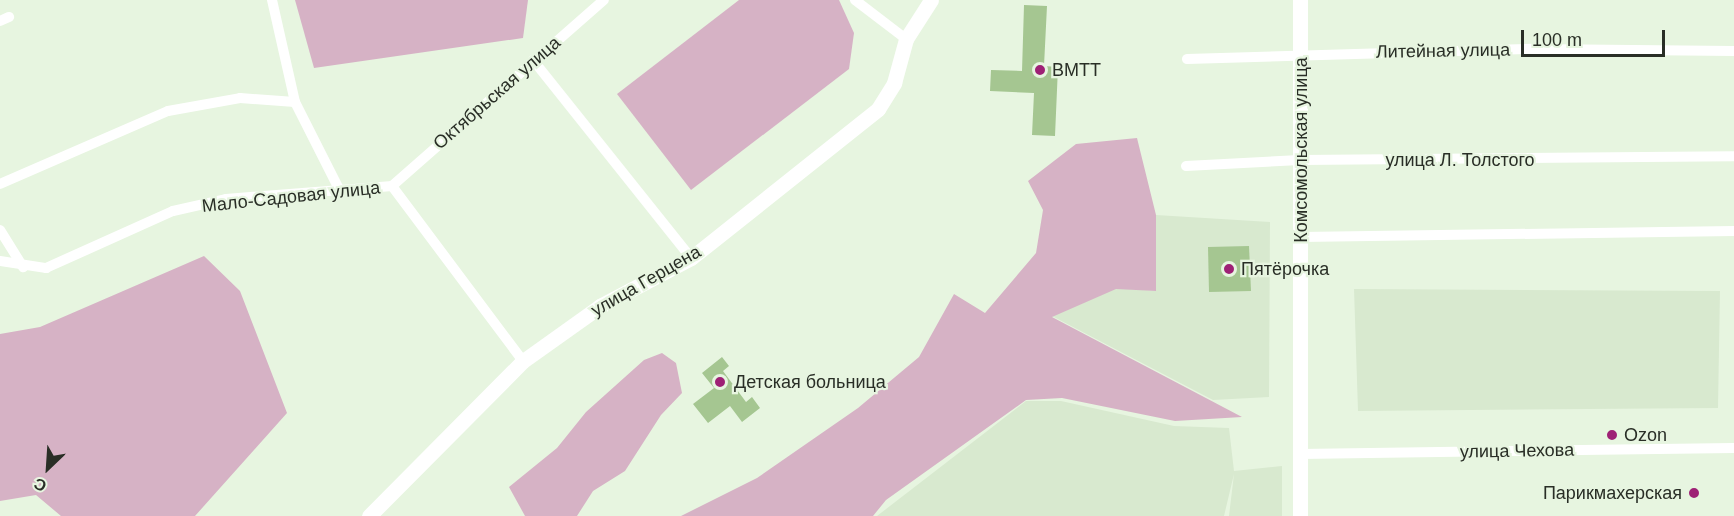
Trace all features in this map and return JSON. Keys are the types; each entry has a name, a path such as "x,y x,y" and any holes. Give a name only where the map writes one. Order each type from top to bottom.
{"street":[{"path":"272,0 295,102 339,189"},
{"name":"Октябрьская улица","path":"392,186 604,0"},
{"path":"855,0 906,39"},
{"name":"улица Герцена","path":"369,516 523,362 600,306 692,258 878,109 894,83 906,39 931,0"},
{"name":"Комсомольская улица","path":"1300,0 1302,54 1300,516"},
{"name":"Литейная улица","path":"1187,58 1302,54 1734,51"},
{"path":"533,60 692,258"},
{"path":"0,184 168,111 240,98 295,102"},
{"name":"улица Л. Толстого","path":"1186,166 1300,160 1734,156"},
{"path":"392,186 523,362"},
{"name":"Мало-Садовая улица","path":"0,261 23,267 46,268 173,211 226,199 392,186"},
{"path":"0,230 23,267"},
{"path":"1301,237 1734,231"},
{"name":"улица Чехова","path":"1300,454 1734,448"}],"shaded area":[{"path":"295,0 528,0 523,38 314,68"},
{"path":"739,0 839,0 854,33 849,69 691,190 617,94"},
{"path":"1137,138 1156,215 1156,291 1116,289 1052,317 1242,417 1175,421 1062,398 1026,400 886,500 873,516 681,516 757,478 858,408 919,357 954,294 985,313 1036,253 1043,210 1028,181 1076,144"},
{"path":"1156,215 1270,222 1269,397 1213,400 1052,316 1116,288 1156,291"},
{"path":"204,256 240,291 287,413 195,516 61,516 36,495 0,501 0,334 40,327"},
{"path":"1354,289 1720,291 1718,408 1358,411"},
{"path":"662,353 676,363 682,393 661,415 625,471 593,491 577,516 525,516 509,487 557,448 586,412 644,360"},
{"path":"1026,401 1061,401 1174,426 1229,428 1234,471 1282,466 1282,516 1229,516 1234,474 1224,516 877,516"}],"building":[{"name":"ВМТТ","path":"1024,5 1047,6 1044,66 1058,67 1055,136 1032,135 1034,93 990,91 991,70 1022,71"},
{"name":"Пятёрочка","path":"1249,246 1251,291 1209,292 1208,247"},
{"name":"Детская больница","path":"722,357 729,366 723,371 746,402 752,397 760,408 742,422 730,406 708,423 693,404 714,388 702,373"}],"place":[{"name":"ВМТТ","path":"1040,70"},
{"name":"Пятёрочка","path":"1229,269"},
{"name":"Детская больница","path":"720,382"},
{"name":"Ozon","path":"1612,435"},
{"name":"Парикмахерская","path":"1694,493"}]}
